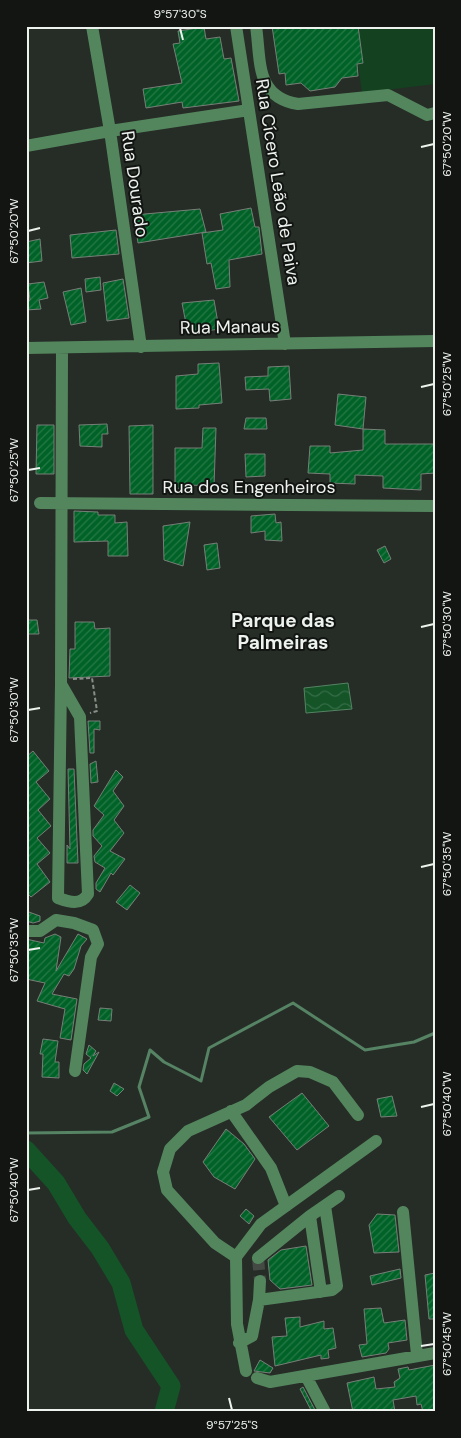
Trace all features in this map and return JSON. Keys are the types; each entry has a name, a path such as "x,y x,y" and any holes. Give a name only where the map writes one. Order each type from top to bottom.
{"street":[{"name":"Rua Dourado","path":"92,26 110,131 141,347"},
{"name":"Rua Cícero Leão de Paiva","path":"236,26 285,344"},
{"path":"256,26 264,84 272,95 283,102 298,104 388,95 427,115 435,114"},
{"path":"26,146 249,110"},
{"name":"Rua Manaus","path":"26,348 62,349 435,341"},
{"path":"61,684 80,717 88,894 82,901 71,903 58,898 62,349"},
{"name":"Rua dos Engenheiros","path":"40,503 435,506"},
{"path":"26,931 40,931 56,920 74,923 93,930 98,944 91,957 75,1071"},
{"path":"236,1257 215,1244 167,1190 164,1172 170,1149 188,1131 246,1105 269,1087 297,1071 310,1072 333,1082 358,1115"},
{"path":"231,1112 271,1168 286,1206"},
{"path":"246,1371 239,1343 236,1257 261,1224 376,1140"},
{"path":"258,1258 260,1254 276,1245 310,1216 339,1196"},
{"path":"259,1300 321,1292 332,1290 337,1286 325,1206"},
{"path":"403,1212 417,1355"},
{"path":"310,1216 321,1292"},
{"path":"239,1343 252,1336 259,1300 260,1281"},
{"path":"257,1378 270,1382 435,1353"},
{"path":"306,1376 325,1412"}],"path":[{"path":"61,684 76,678 92,678 97,711 80,717"}],"shaded area":[{"path":"353,26 435,26 435,84 362,93"}],"water":[{"path":"348,683 352,709 306,713 304,688"}],"building":[{"path":"272,26 358,26 363,63 357,64 358,76 342,78 335,87 310,91 301,83 286,85 285,73 279,74"},
{"path":"204,27 206,39 220,37 224,59 231,58 239,101 183,108 182,102 146,108 143,89 182,83 173,44 180,43 178,31"},
{"path":"251,208 255,227 259,227 262,254 229,260 230,287 216,289 211,263 207,264 202,233 223,230 220,214"},
{"path":"200,209 206,232 138,243 134,215"},
{"path":"116,230 119,254 72,258 70,235"},
{"path":"40,239 42,261 26,263 26,242"},
{"path":"100,277 101,290 86,292 85,279"},
{"path":"123,279 129,318 107,321 103,283"},
{"path":"44,282 48,298 39,300 41,309 26,310 26,301 30,300 28,284"},
{"path":"81,288 86,322 71,325 63,292"},
{"path":"214,300 219,329 188,334 182,303"},
{"path":"219,363 222,403 199,405 199,408 176,409 176,376 198,374 198,364"},
{"path":"289,366 291,399 270,401 269,389 246,390 245,377 268,376 268,367"},
{"path":"338,394 366,397 363,429 335,425"},
{"path":"246,418 266,418 267,429 244,429"},
{"path":"107,424 108,434 102,434 102,447 80,446 79,425"},
{"path":"37,425 54,425 54,474 36,474"},
{"path":"153,425 153,494 130,494 129,426"},
{"path":"203,428 216,428 214,486 189,485 189,489 175,488 175,448 202,448"},
{"path":"363,429 385,430 385,444 435,444 435,473 421,474 421,490 383,488 383,476 355,475 355,484 330,483 330,474 308,473 310,446 330,446 330,453 363,450"},
{"path":"245,454 265,454 265,476 246,477"},
{"path":"74,511 98,512 98,515 115,515 115,523 127,522 128,556 108,556 108,541 74,542"},
{"path":"275,514 276,523 281,522 282,541 265,540 265,531 251,533 251,516"},
{"path":"190,522 183,566 164,560 163,526"},
{"path":"217,543 220,568 207,570 204,545"},
{"path":"385,546 391,559 384,563 377,550"},
{"path":"26,620 37,620 39,634 26,634"},
{"path":"75,622 94,622 95,629 110,628 110,676 69,678 70,649 75,649"},
{"path":"88,721 100,721 100,730 94,729 94,753 90,753"},
{"path":"33,751 49,771 36,782 50,799 38,810 51,826 37,838 50,853 37,864 50,882 31,897 26,892 26,757"},
{"path":"96,761 98,782 91,783 90,764"},
{"path":"68,769 74,769 78,863 67,863 67,845 70,849"},
{"path":"116,770 123,777 113,791 124,806 114,820 124,833 110,851 125,859 113,875 111,873 100,892 96,889 96,883 105,868 95,862 94,856 102,846 93,836 93,830 104,815 94,806"},
{"path":"130,885 140,893 127,910 116,902"},
{"path":"26,911 40,916 40,921 33,923 26,921"},
{"path":"55,934 61,937 56,971 78,934 87,939 81,946 74,969 69,976 64,974 52,994 77,999 71,1040 60,1038 65,1009 37,1001 45,983 26,979 26,939 44,943 45,938"},
{"path":"100,1008 112,1009 111,1021 98,1020"},
{"path":"43,1039 58,1041 55,1062 59,1062 59,1078 42,1077 43,1054 40,1054"},
{"path":"89,1045 96,1051 93,1056 99,1052 87,1074 83,1070 84,1064 91,1058 86,1054"},
{"path":"114,1083 124,1089 117,1096 110,1091"},
{"path":"302,1093 329,1126 297,1150 269,1117"},
{"path":"392,1096 397,1116 381,1117 377,1099"},
{"path":"226,1129 244,1144 255,1159 235,1189 214,1177 203,1162"},
{"path":"246,1209 254,1216 249,1224 240,1216"},
{"path":"377,1214 395,1215 399,1252 374,1253 369,1225"},
{"path":"306,1246 312,1285 280,1289 270,1280 268,1260 281,1250"},
{"path":"400,1269 401,1278 372,1285 370,1276"},
{"path":"435,1273 435,1319 429,1319 425,1275"},
{"path":"381,1308 384,1323 405,1320 407,1340 388,1343 389,1349 386,1353 362,1357 359,1345 367,1344 364,1309"},
{"path":"300,1317 300,1327 324,1321 324,1329 333,1328 336,1348 328,1350 329,1358 321,1359 321,1355 275,1366 272,1337 287,1336 285,1318"},
{"path":"260,1360 273,1368 270,1373 254,1371"},
{"path":"435,1365 435,1412 423,1412 421,1404 417,1405 416,1396 393,1400 395,1412 353,1412 347,1383 374,1377 376,1389 395,1387 394,1382 400,1378 398,1369 408,1367 409,1370"},
{"path":"303,1387 316,1412 312,1412 300,1389"}],"waterway":[{"path":"26,1133 112,1132 149,1117 139,1087 150,1050 164,1062 201,1081 209,1048 293,1003 365,1050 414,1042 435,1033"},
{"path":"26,1150 56,1183 121,1283 134,1330 171,1386 164,1412"}],"tunnel":[{"path":"258,1258 260,1281"}],"district":[{"name":"Parque das Palmeiras","path":"283,631"}]}
